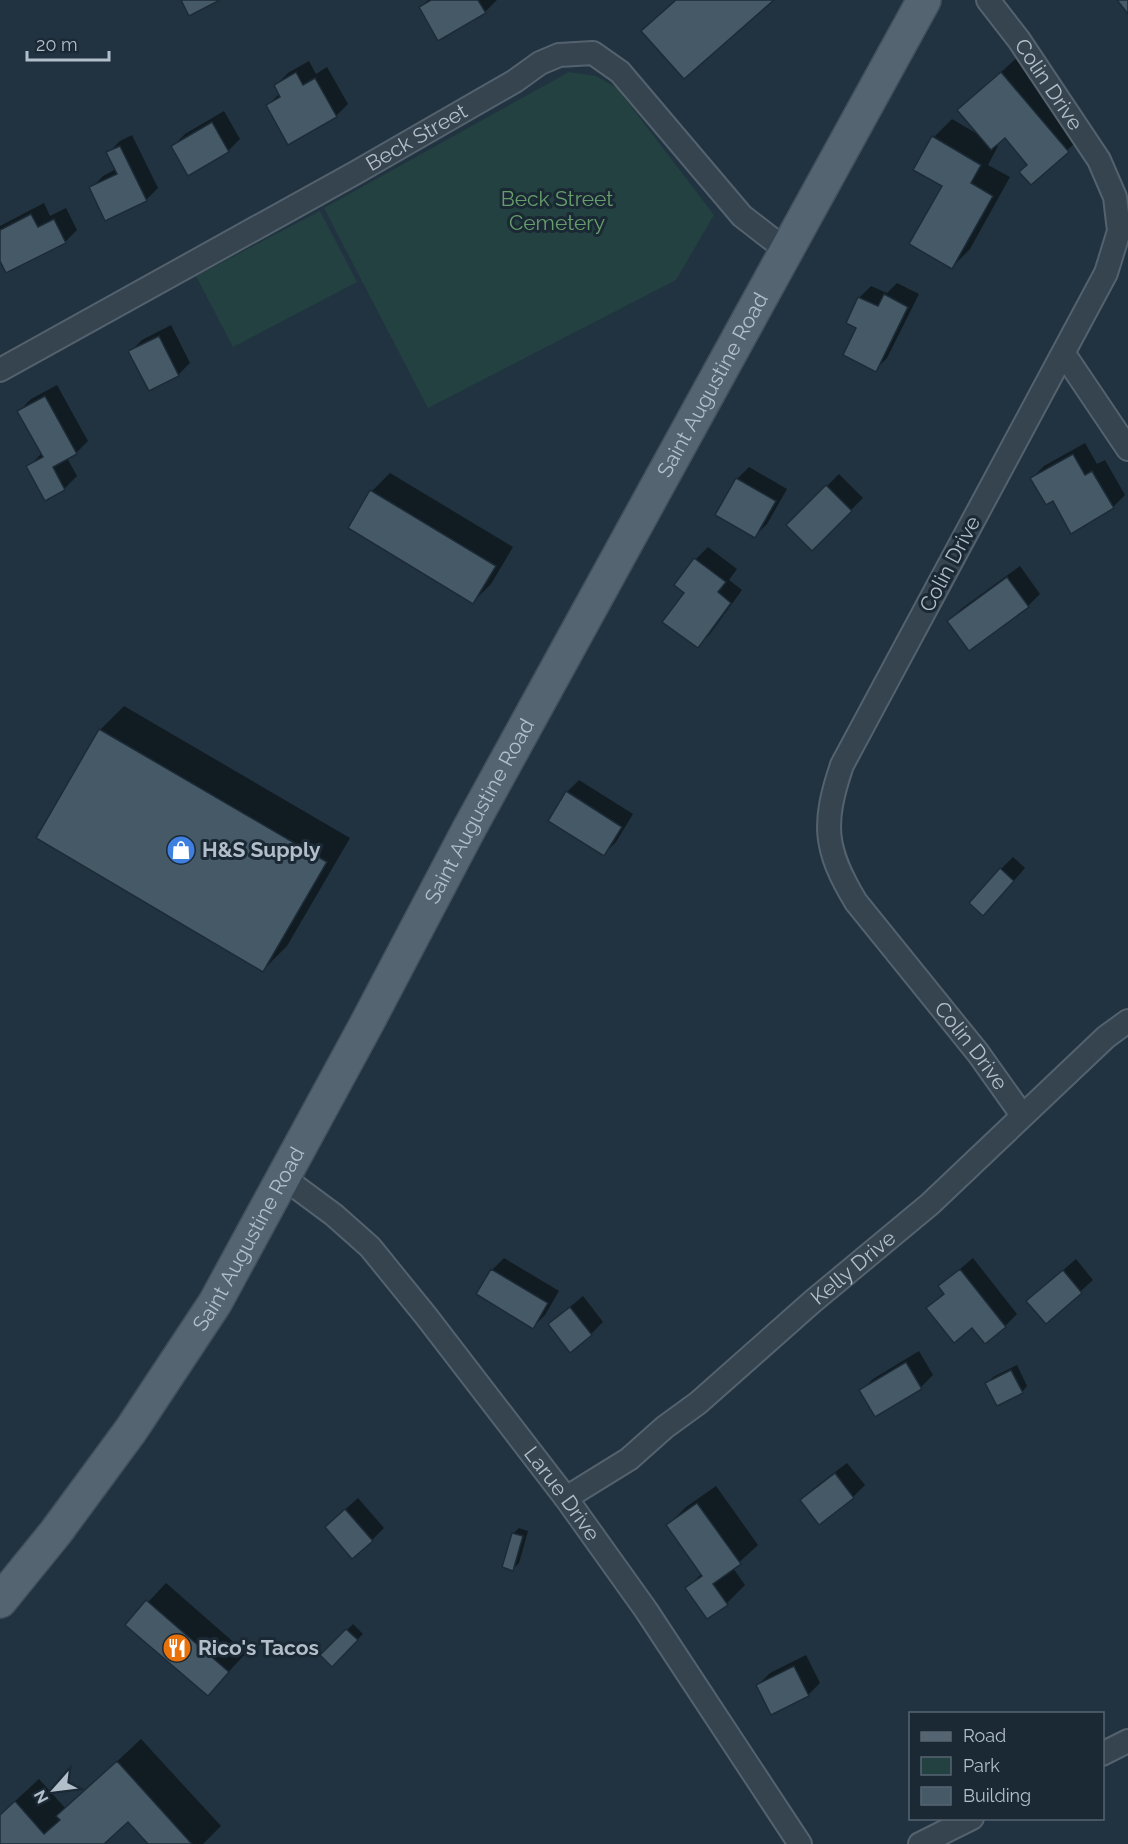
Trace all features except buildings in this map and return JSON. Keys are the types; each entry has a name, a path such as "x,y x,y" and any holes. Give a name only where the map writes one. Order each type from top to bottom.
{"main road":[{"name":"Saint Augustine Road","path":"0,1601 57,1532 131,1430 215,1303 469,829 924,0"}],"street":[{"name":"Colin Drive","path":"988,0 1019,40 1099,160 1115,197 1119,231 1106,273 1064,354 842,765 832,795 829,824 831,853 841,877 856,902 978,1053 1022,1115"},
{"name":"Beck Street","path":"0,370 356,173 515,81 540,63 559,55 593,53 620,72 742,216 786,250"},
{"path":"1064,354 1128,449"},
{"name":"Kelly Drive","path":"566,1498 629,1459 665,1427 698,1403 812,1302 930,1204 1106,1037 1128,1021"},
{"name":"Larue Drive","path":"284,1178 334,1215 370,1247 426,1316 566,1498 646,1610 800,1844"},
{"path":"1104,1753 1128,1742"},
{"path":"920,1844 968,1820"}],"green space":[{"name":"Beck Street Cemetery","path":"569,72 596,76 617,88 714,215 676,280 428,408 324,208"},
{"path":"320,211 357,282 233,347 196,276"}],"place":[{"name":"H&S Supply","path":"181,850"},
{"name":"Rico's Tacos","path":"177,1648"}]}
